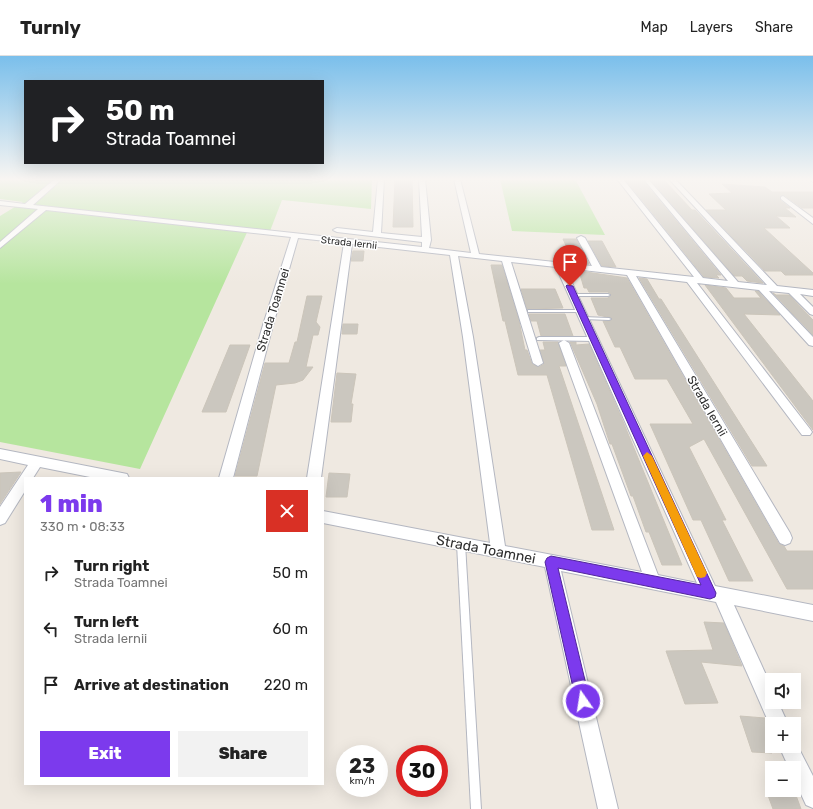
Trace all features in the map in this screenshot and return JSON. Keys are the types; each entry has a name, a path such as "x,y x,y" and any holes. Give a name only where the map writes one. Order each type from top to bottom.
{"street":[{"path":"0,246 37,214"},
{"name":"Strada Iernii","path":"99,214 813,293"},
{"path":"377,234 378,214"},
{"path":"425,214 427,240 425,250"},
{"path":"466,214 476,256"},
{"path":"648,214 701,281"},
{"path":"676,214 736,285"},
{"path":"705,214 775,289"},
{"path":"803,214 813,222"},
{"path":"338,230 427,240"},
{"name":"Strada Toamnei","path":"226,477 268,325 295,236"},
{"path":"581,238 598,270"},
{"path":"314,477 348,242"},
{"path":"454,254 468,337 499,552"},
{"path":"506,260 538,363"},
{"path":"560,266 776,717"},
{"name":"Strada Iernii","path":"630,273 785,538"},
{"path":"690,280 806,432"},
{"path":"761,287 813,343"},
{"path":"792,291 813,312"},
{"path":"564,343 653,582"},
{"path":"0,454 117,477"},
{"path":"27,477 37,461"},
{"path":"0,519 24,482"},
{"name":"Strada Toamnei","path":"324,517 813,613"},
{"path":"551,562 608,809"},
{"path":"792,753 813,798"}],"lane":[{"path":"574,295 608,295"},
{"path":"530,311 583,314 609,319"},
{"path":"539,339 594,339"},
{"path":"461,544 476,809"}],"green space":[{"path":"3,214 277,214 270,231 249,228 140,469 0,442 0,216"},
{"path":"508,214 594,214 605,235 512,231"}],"building":[{"path":"394,214 413,214 413,227 393,227"},
{"path":"653,214 671,214 721,275 716,275 719,278 704,277"},
{"path":"680,214 699,214 763,283 747,281 742,276 734,276"},
{"path":"710,214 793,214 796,217 776,216 790,228 764,228 813,273 813,275 785,275 781,271 765,271"},
{"path":"563,239 576,239 589,264 573,261"},
{"path":"588,241 602,241 616,267 602,266"},
{"path":"353,251 364,251 363,261 351,261"},
{"path":"491,265 502,265 519,321 525,350 527,350 532,364 539,367 544,364 540,350 545,350 543,342 558,342 566,366 559,366 614,530 592,530 547,375 518,375 505,321 503,321"},
{"path":"579,271 627,278 779,544 784,546 787,551 813,551 813,589 787,589 704,439 689,447 726,520 722,520 753,581 729,581 701,520 693,520 650,424 693,424 667,379 635,379 620,347 615,347 603,321 610,321 612,318 598,315 591,298 608,298 611,294 608,292 589,292 587,288 584,288"},
{"path":"639,278 647,279 659,299 661,299 767,466 752,466"},
{"path":"705,285 726,288 734,298 761,298 755,291 758,291 780,315 744,314 813,401 813,430"},
{"path":"521,289 555,289 563,308 527,309"},
{"path":"773,293 776,295 789,295 813,320 813,335"},
{"path":"307,296 322,296 316,322 320,327 318,335 313,335 306,367 313,367 303,380 295,383 276,385 257,476 235,476 265,363 289,363 295,342 297,342"},
{"path":"529,314 565,314 573,336 541,336 537,321 531,321"},
{"path":"343,324 358,324 357,334 342,334"},
{"path":"570,342 576,342 576,345 589,344 622,419 682,565 662,565 649,532 646,532 633,496 631,496 612,444 610,444 597,404"},
{"path":"230,345 250,345 226,412 202,412"},
{"path":"337,373 356,374 351,404 353,404 351,422 331,422"},
{"path":"21,472 0,504 0,473"},
{"path":"329,473 350,474 347,497 326,497"},
{"path":"704,622 724,623 742,666 701,662 718,703 685,704 666,651 713,650"},
{"path":"740,716 765,718 765,753 752,752"},
{"path":"769,797 797,797 801,809 773,809"}],"slow traffic":[{"path":"647,456 701,573"}],"route":[{"path":"570,286 710,593 551,562 583,701"}]}
